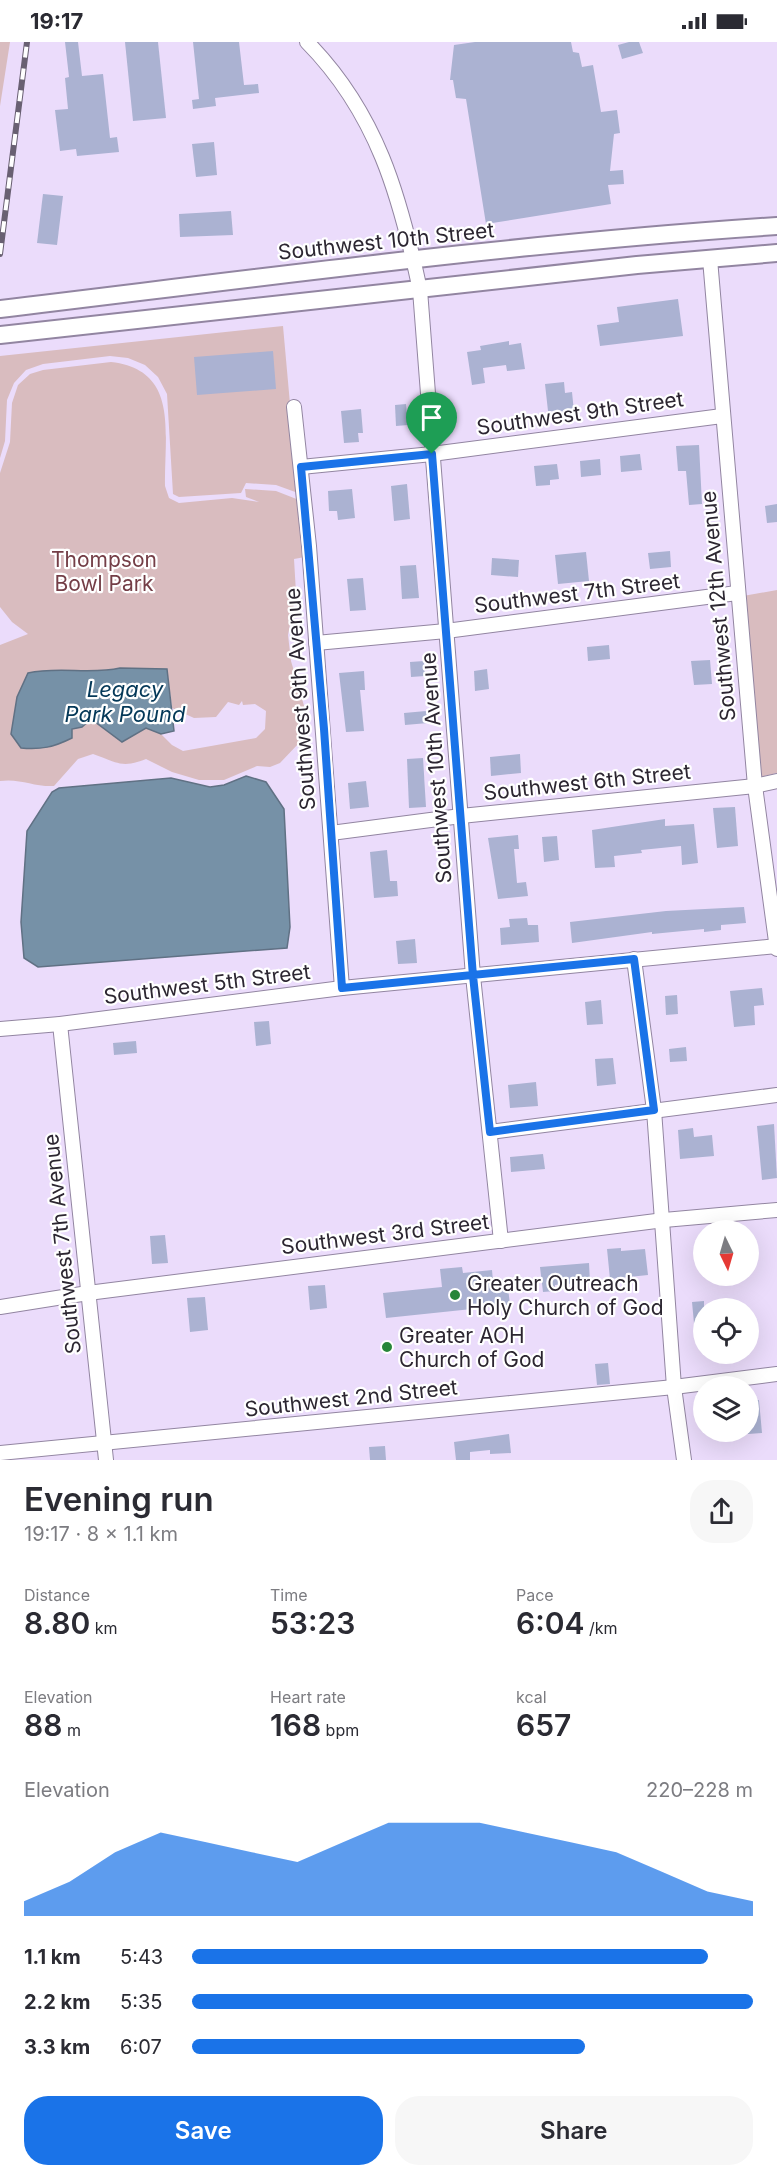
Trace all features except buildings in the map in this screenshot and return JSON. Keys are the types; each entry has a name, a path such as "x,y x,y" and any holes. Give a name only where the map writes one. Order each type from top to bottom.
{"main road":[{"name":"Southwest 10th Street","path":"0,309 414,260 659,234 777,226"},
{"path":"0,335 777,253"}],"street":[{"name":"Southwest 10th Avenue","path":"307,42 348,89 376,141 396,192 420,290 473,976 501,1241"},
{"name":"Southwest 12th Avenue","path":"710,259 754,786 777,947"},
{"name":"Southwest 9th Avenue","path":"294,407 316,643 342,988"},
{"name":"Southwest 9th Street","path":"301,467 432,454 722,416"},
{"name":"Southwest 7th Street","path":"316,643 446,631 737,593"},
{"name":"Southwest 6th Street","path":"331,833 461,816 754,786 777,780"},
{"name":"Southwest 5th Street","path":"0,1029 60,1024 342,988 777,947"},
{"path":"634,959 654,1110 664,1220 674,1387 684,1460"},
{"name":"Southwest 7th Avenue","path":"60,1024 106,1460"},
{"path":"490,1132 777,1095"},
{"name":"Southwest 3rd Street","path":"0,1307 88,1293 664,1220 777,1210"},
{"name":"Southwest 2nd Street","path":"0,1453 674,1387 777,1374"}],"green space":[{"path":"0,42 10,42 0,106"},
{"path":"283,326 298,493 276,485 246,483 241,493 179,497 173,494 167,394 158,377 145,365 128,358 110,356 43,364 26,370 14,383 7,400 5,441 0,458 0,356"},
{"name":"Thompson Bowl Park","path":"111,362 133,367 148,377 158,391 164,407 165,486 169,498 179,503 232,498 259,502 246,497 245,489 276,491 299,500 305,557 294,559 296,593 288,635 291,661 307,716 299,743 280,763 270,767 257,766 224,780 199,780 172,772 146,759 125,764 93,754 78,759 54,786 0,781 0,645 28,634 12,622 0,607 0,473 10,442 12,403 18,385 30,374 43,370","holes":["120,668 167,669 172,708 194,718 216,717 228,702 239,705 242,701 243,705 255,704 266,711 265,729 256,738 183,751 172,745 161,734 146,728 122,741 91,719 82,727 71,729 72,671 102,672"]},
{"path":"777,590 777,773 760,777 743,596"}],"water":[{"name":"Legacy Park Pound","path":"120,668 167,669 174,731 161,734 146,728 122,742 91,719 82,727 72,729 72,738 53,746 35,749 21,748 11,734 17,697 28,673"},
{"path":"246,776 266,782 284,809 290,927 287,948 38,967 24,958 21,922 27,831 52,792 59,788 171,778 210,787 224,785"}],"railway":[{"path":"0,254 27,42"}],"place":[{"name":"Greater Outreach Holy Church of God","path":"455,1295"},
{"name":"Greater AOH Church of God","path":"387,1347"}],"route":[{"path":"432,454 301,467 324,729 342,988 473,976 634,959 654,1110 490,1132 473,976 432,454"}]}
